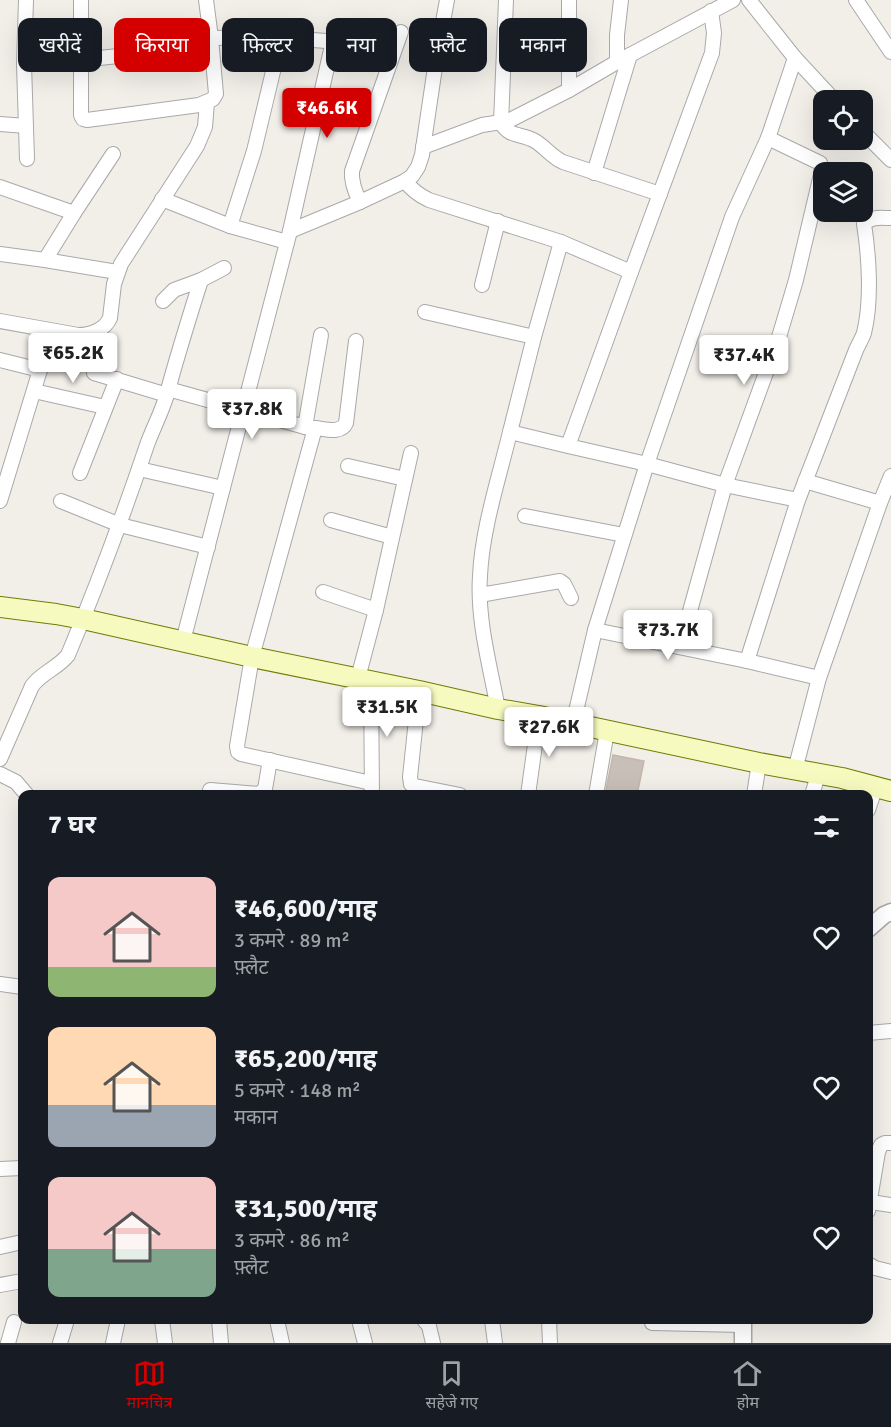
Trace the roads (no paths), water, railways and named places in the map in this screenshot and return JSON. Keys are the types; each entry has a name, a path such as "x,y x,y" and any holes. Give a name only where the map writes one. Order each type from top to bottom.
{"main road":[{"path":"0,607 83,619 252,657 419,690 498,709 842,778 883,789"}],"street":[{"path":"25,18 26,0"},
{"path":"81,0 81,18"},
{"path":"81,72 81,115 87,120 207,102 213,99 216,94 206,0"},
{"path":"162,199 230,226 289,236 405,181 418,168 423,147 447,0"},
{"path":"506,0 501,123 505,130 510,134 534,140 562,162 660,194"},
{"path":"569,0 569,90"},
{"path":"617,62 617,34 621,0"},
{"path":"423,147 482,125 508,121 732,0"},
{"path":"856,0 891,52"},
{"path":"756,2 795,58 825,90"},
{"path":"568,446 712,53 714,33 711,11"},
{"path":"397,42 401,32"},
{"path":"102,57 222,41"},
{"path":"594,173 630,55"},
{"path":"573,724 595,630 647,464 732,217 768,138 795,58"},
{"path":"183,641 289,236 326,71"},
{"path":"24,72 27,159"},
{"path":"230,226 254,151 273,72"},
{"path":"360,202 351,177 352,171 386,72"},
{"path":"0,321 85,335 108,323 117,272 198,146 205,127 207,102"},
{"path":"0,124 26,126"},
{"path":"680,647 725,485 779,337 796,280 822,170 820,163 768,138"},
{"path":"873,142 891,160"},
{"path":"45,260 113,154"},
{"path":"405,181 419,196 561,242 631,272"},
{"path":"0,187 74,213"},
{"path":"747,661 798,500 856,350 864,335 869,303 864,224 873,218 891,218"},
{"path":"482,285 498,221"},
{"path":"498,709 481,616 480,570 484,541 510,432 561,242"},
{"path":"0,254 117,272"},
{"path":"163,301 174,290 224,268"},
{"path":"0,759 32,686 37,679 68,655 120,525 167,392 201,280"},
{"path":"425,312 534,337"},
{"path":"0,501 5,469 56,332"},
{"path":"321,336 310,428 252,657 237,746 241,754 372,789 365,679 376,610 411,453"},
{"path":"94,372 310,428 340,430 346,423 356,341"},
{"path":"0,360 40,370"},
{"path":"80,472 117,379"},
{"path":"34,390 105,407"},
{"path":"510,432 725,485 798,500"},
{"path":"348,466 405,479"},
{"path":"139,469 223,488"},
{"path":"795,770 819,678 891,476"},
{"path":"805,481 880,503"},
{"path":"61,501 120,525 208,548"},
{"path":"525,516 624,535"},
{"path":"331,520 392,537"},
{"path":"480,595 560,581 571,598"},
{"path":"322,592 376,610"},
{"path":"595,630 819,678"},
{"path":"419,690 411,784 436,790"},
{"path":"529,790 539,716"},
{"path":"597,790 607,730"},
{"path":"263,790 270,760"},
{"path":"755,790 759,763"},
{"path":"0,774 16,782 23,790"},
{"path":"814,790 818,775"},
{"path":"873,803 883,789"},
{"path":"873,925 891,912"},
{"path":"0,984 18,986"},
{"path":"873,1033 891,1031"},
{"path":"873,1186 878,1152 881,1145 891,1143"},
{"path":"0,1169 18,1168"},
{"path":"873,1207 891,1205"},
{"path":"0,1247 18,1243"},
{"path":"873,1267 891,1272"},
{"path":"0,1286 18,1282"},
{"path":"8,1343 14,1322"},
{"path":"60,1343 66,1324"},
{"path":"113,1343 117,1324"},
{"path":"163,1324 165,1343"},
{"path":"219,1324 220,1343"},
{"path":"278,1324 282,1343"},
{"path":"360,1324 365,1343"},
{"path":"427,1324 433,1343"},
{"path":"493,1324 495,1343"},
{"path":"549,1324 550,1343"},
{"path":"743,1324 743,1343"}]}
